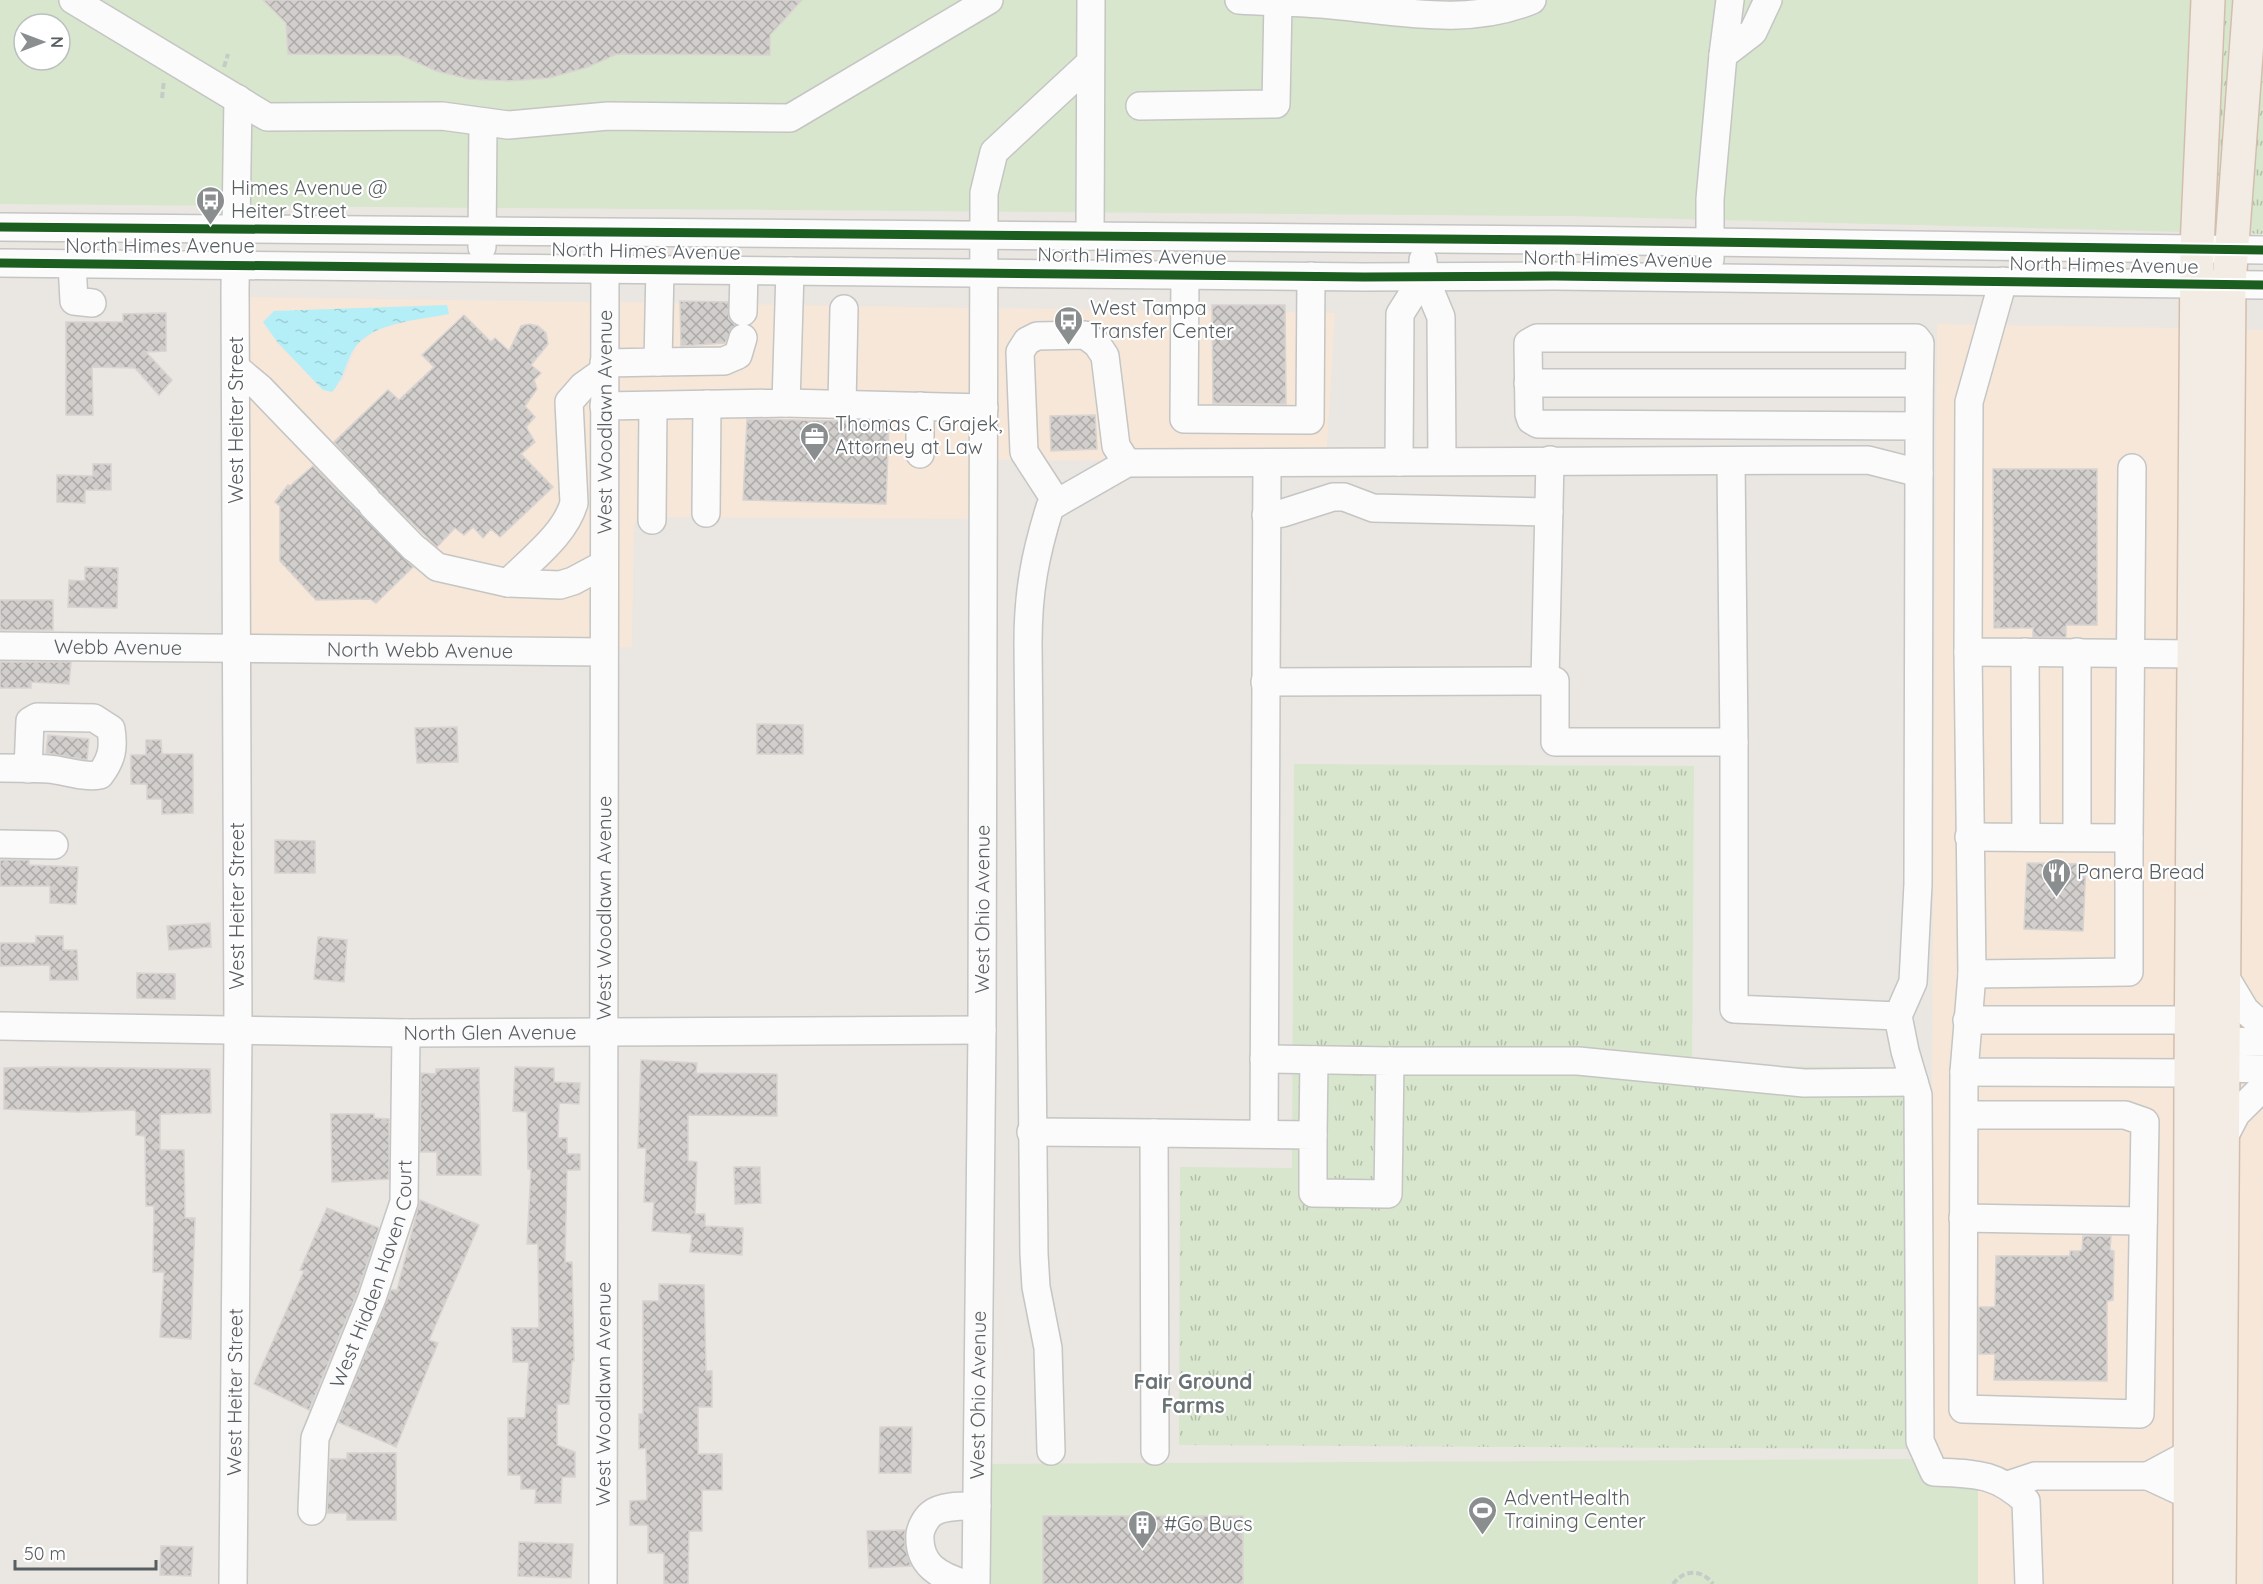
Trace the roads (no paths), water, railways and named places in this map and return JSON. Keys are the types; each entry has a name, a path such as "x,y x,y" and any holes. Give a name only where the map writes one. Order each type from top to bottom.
{"main road":[{"path":"2208,0 2197,249 2213,284 2224,975 2219,1584"},
{"path":"2190,1584 2195,654 2213,284 2230,250 2250,0"}],"street":[{"path":"73,0 267,117 442,116 508,125 608,116 790,118 989,0"},
{"path":"1090,236 1091,0"},
{"path":"1239,0 1462,16 1512,9 1532,0"},
{"path":"1709,278 1710,199 1730,0"},
{"path":"1723,55 1753,32 1768,0"},
{"path":"1140,106 1276,104 1278,2"},
{"name":"West Ohio Avenue","path":"976,1584 982,1030 984,193 994,152 1090,63"},
{"name":"West Heiter Street","path":"233,1584 238,1031 236,228 238,99"},
{"path":"481,267 483,122"},
{"name":"North Himes Avenue","path":"0,227 1711,242 2263,250"},
{"name":"West Woodlawn Avenue","path":"603,1584 605,232"},
{"path":"1422,241 1424,276 1441,316 1442,461"},
{"name":"North Himes Avenue","path":"0,263 2263,285"},
{"path":"72,263 74,301 92,303"},
{"path":"658,362 660,268"},
{"path":"508,582 563,527 571,514 574,503 569,402 604,367 658,362 724,361 738,355 743,325 744,271"},
{"path":"786,403 790,271"},
{"path":"1185,275 1184,419 1310,420 1311,276"},
{"path":"1399,462 1400,314 1424,276"},
{"path":"1964,1115 2125,1115 2145,1122 2140,1414 1963,1409 1964,1072 1972,974 1968,652 1969,402 2002,281"},
{"path":"842,405 844,309"},
{"path":"1057,503 1024,452 1020,352 1027,341 1037,336 1085,335 1097,344 1105,356 1116,446 1127,463"},
{"path":"1919,426 1538,424 1532,420 1528,383 1528,344 1537,338 1916,339 1920,343 1918,884 1913,982 1899,1016 1918,1095 1920,1441 1934,1472 1977,1474 2008,1485 2026,1501 2029,1584"},
{"path":"236,368 260,388 369,502 437,567 508,582 560,585 573,581 603,565"},
{"path":"1528,383 1919,383"},
{"path":"604,406 786,403 984,408"},
{"path":"706,405 706,513"},
{"path":"652,520 653,406"},
{"path":"920,454 921,406"},
{"path":"1545,681 1550,460"},
{"path":"1051,1451 1048,1348 1034,1259 1031,1132 1028,600 1038,546 1050,507 1127,463 1868,460 1919,473"},
{"path":"1731,462 1734,1009 1899,1016"},
{"path":"1264,1134 1267,464"},
{"path":"1972,974 2129,972 2132,468"},
{"path":"1266,514 1293,510 1333,496 1344,497 1373,508 1549,512"},
{"name":"Webb Avenue","path":"0,646 236,648"},
{"name":"North Webb Avenue","path":"236,648 604,652"},
{"path":"1968,652 2195,654"},
{"path":"2025,652 2026,837"},
{"path":"2077,652 2078,837"},
{"path":"1265,682 1555,681 1555,742 1734,742"},
{"path":"0,768 28,769"},
{"path":"1969,837 2129,838"},
{"path":"0,844 54,845"},
{"path":"2224,975 2245,1010 2263,1026"},
{"path":"1967,1020 2192,1020 2224,1055 2263,1069"},
{"name":"North Glen Avenue","path":"0,1026 406,1033 982,1030"},
{"name":"West Hidden Haven Court","path":"312,1512 315,1438 372,1298 404,1202 406,1033"},
{"path":"1964,1072 2191,1073 2224,1055 2263,1042"},
{"path":"1264,1059 1578,1061 1804,1083 1914,1082"},
{"path":"1314,1060 1313,1193 1388,1194 1390,1061"},
{"path":"2224,1137 2240,1108 2263,1087"},
{"path":"1031,1132 1313,1135"},
{"path":"1154,1133 1155,1451"},
{"path":"1964,1218 2143,1221"},
{"path":"2148,1476 2191,1453"},
{"path":"2008,1485 2035,1476 2148,1476 2191,1496"},
{"path":"966,1584 952,1580 928,1564 919,1550 921,1528 932,1513 957,1506 977,1506"}],"water":[{"path":"447,305 449,314 387,326 365,338 352,351 340,381 332,392 323,390 278,343 263,322 274,311"}],"place":[{"name":"Himes Avenue @ Heiter Street","path":"210,226"},
{"name":"West Tampa Transfer Center","path":"1069,346"},
{"name":"Thomas C. Grajek, Attorney at Law","path":"814,462"},
{"name":"Panera Bread","path":"2056,898"},
{"name":"AdventHealth Training Center","path":"1483,1536"},
{"name":"#Go Bucs","path":"1143,1550"}],"district":[{"name":"Fair Ground Farms","path":"1193,1394"}]}
